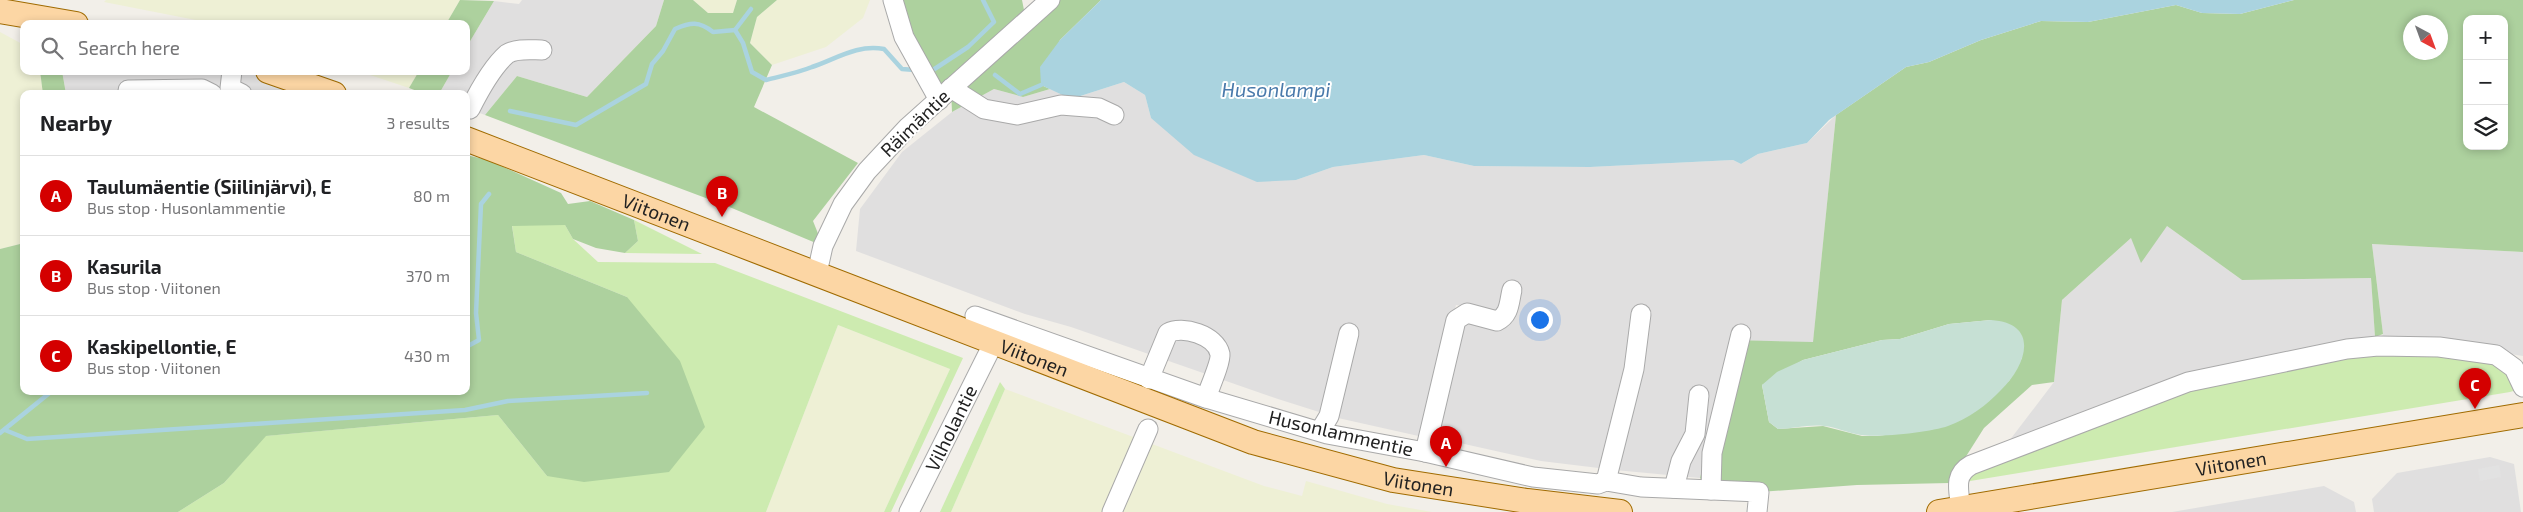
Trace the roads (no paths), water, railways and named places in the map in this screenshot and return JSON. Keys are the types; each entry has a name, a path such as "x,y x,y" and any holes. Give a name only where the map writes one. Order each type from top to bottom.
{"main road":[{"path":"13,8 60,20"},
{"path":"279,75 323,90"},
{"name":"Viitonen","path":"470,141 817,273 993,344 1253,442 1393,480 1526,506 1620,512"},
{"name":"Viitonen","path":"1950,511 2523,414"}],"street":[{"path":"893,0 904,37 945,94 984,109 1017,115 1061,105 1099,108 1114,115"},
{"name":"Räimäntie","path":"817,273 823,246 843,204 867,171 908,127 1050,0"},
{"path":"470,109 490,77 508,54 522,50 542,50"},
{"path":"128,90 227,88"},
{"path":"1425,452 1456,320 1467,313 1497,321 1502,319 1508,312 1512,290"},
{"path":"1606,481 1634,369 1641,314"},
{"name":"Husonlammentie","path":"975,316 1149,379 1206,398 1320,431 1425,452 1533,477 1598,484 1606,481 1641,487 1759,492 1757,512"},
{"path":"1149,379 1168,333 1175,329 1184,329 1206,338 1217,347 1220,355 1206,398"},
{"path":"1320,431 1329,416 1349,333"},
{"path":"1711,490 1712,453 1741,334"},
{"name":"Vilholantie","path":"909,512 993,344"},
{"path":"1950,511 1959,475 1962,470 1971,465 2188,382 2294,358 2378,346 2439,347 2496,355 2514,368 2523,387"},
{"path":"1674,488 1681,460 1694,434 1699,395"},
{"path":"1112,512 1148,429"},
{"path":"1526,506 1533,477"}],"water":[{"name":"Husonlampi","path":"1101,0 2294,0 2240,14 2202,13 2176,5 2088,22 2041,21 1981,40 1929,62 1906,67 1829,120 1807,143 1758,154 1741,164 1733,160 1590,167 1474,166 1424,155 1333,167 1296,180 1257,182 1194,155 1151,118 1145,95 1124,82 1071,99 1041,85 1040,67 1060,40"}],"waterway":[{"path":"928,70 933,70 968,47 994,22 983,0"},
{"path":"735,30 751,9"},
{"path":"510,111 576,125 646,84 652,64 663,51 675,29 690,24 699,24 713,32 735,30 743,43 752,72 766,80 801,71 856,50 874,48 884,49 902,69 915,70"},
{"path":"995,75 1020,94 1041,85"},
{"path":"470,345 479,340 476,313 481,204 489,194"},
{"path":"5,430 27,439 465,410 508,401 647,393"},
{"path":"0,433 47,395"}],"place":[{"name":"Kasurila","path":"722,217"},
{"name":"Kaskipellontie, E","path":"2475,409"},
{"name":"Taulumäentie (Siilinjärvi), E","path":"1446,467"}]}
